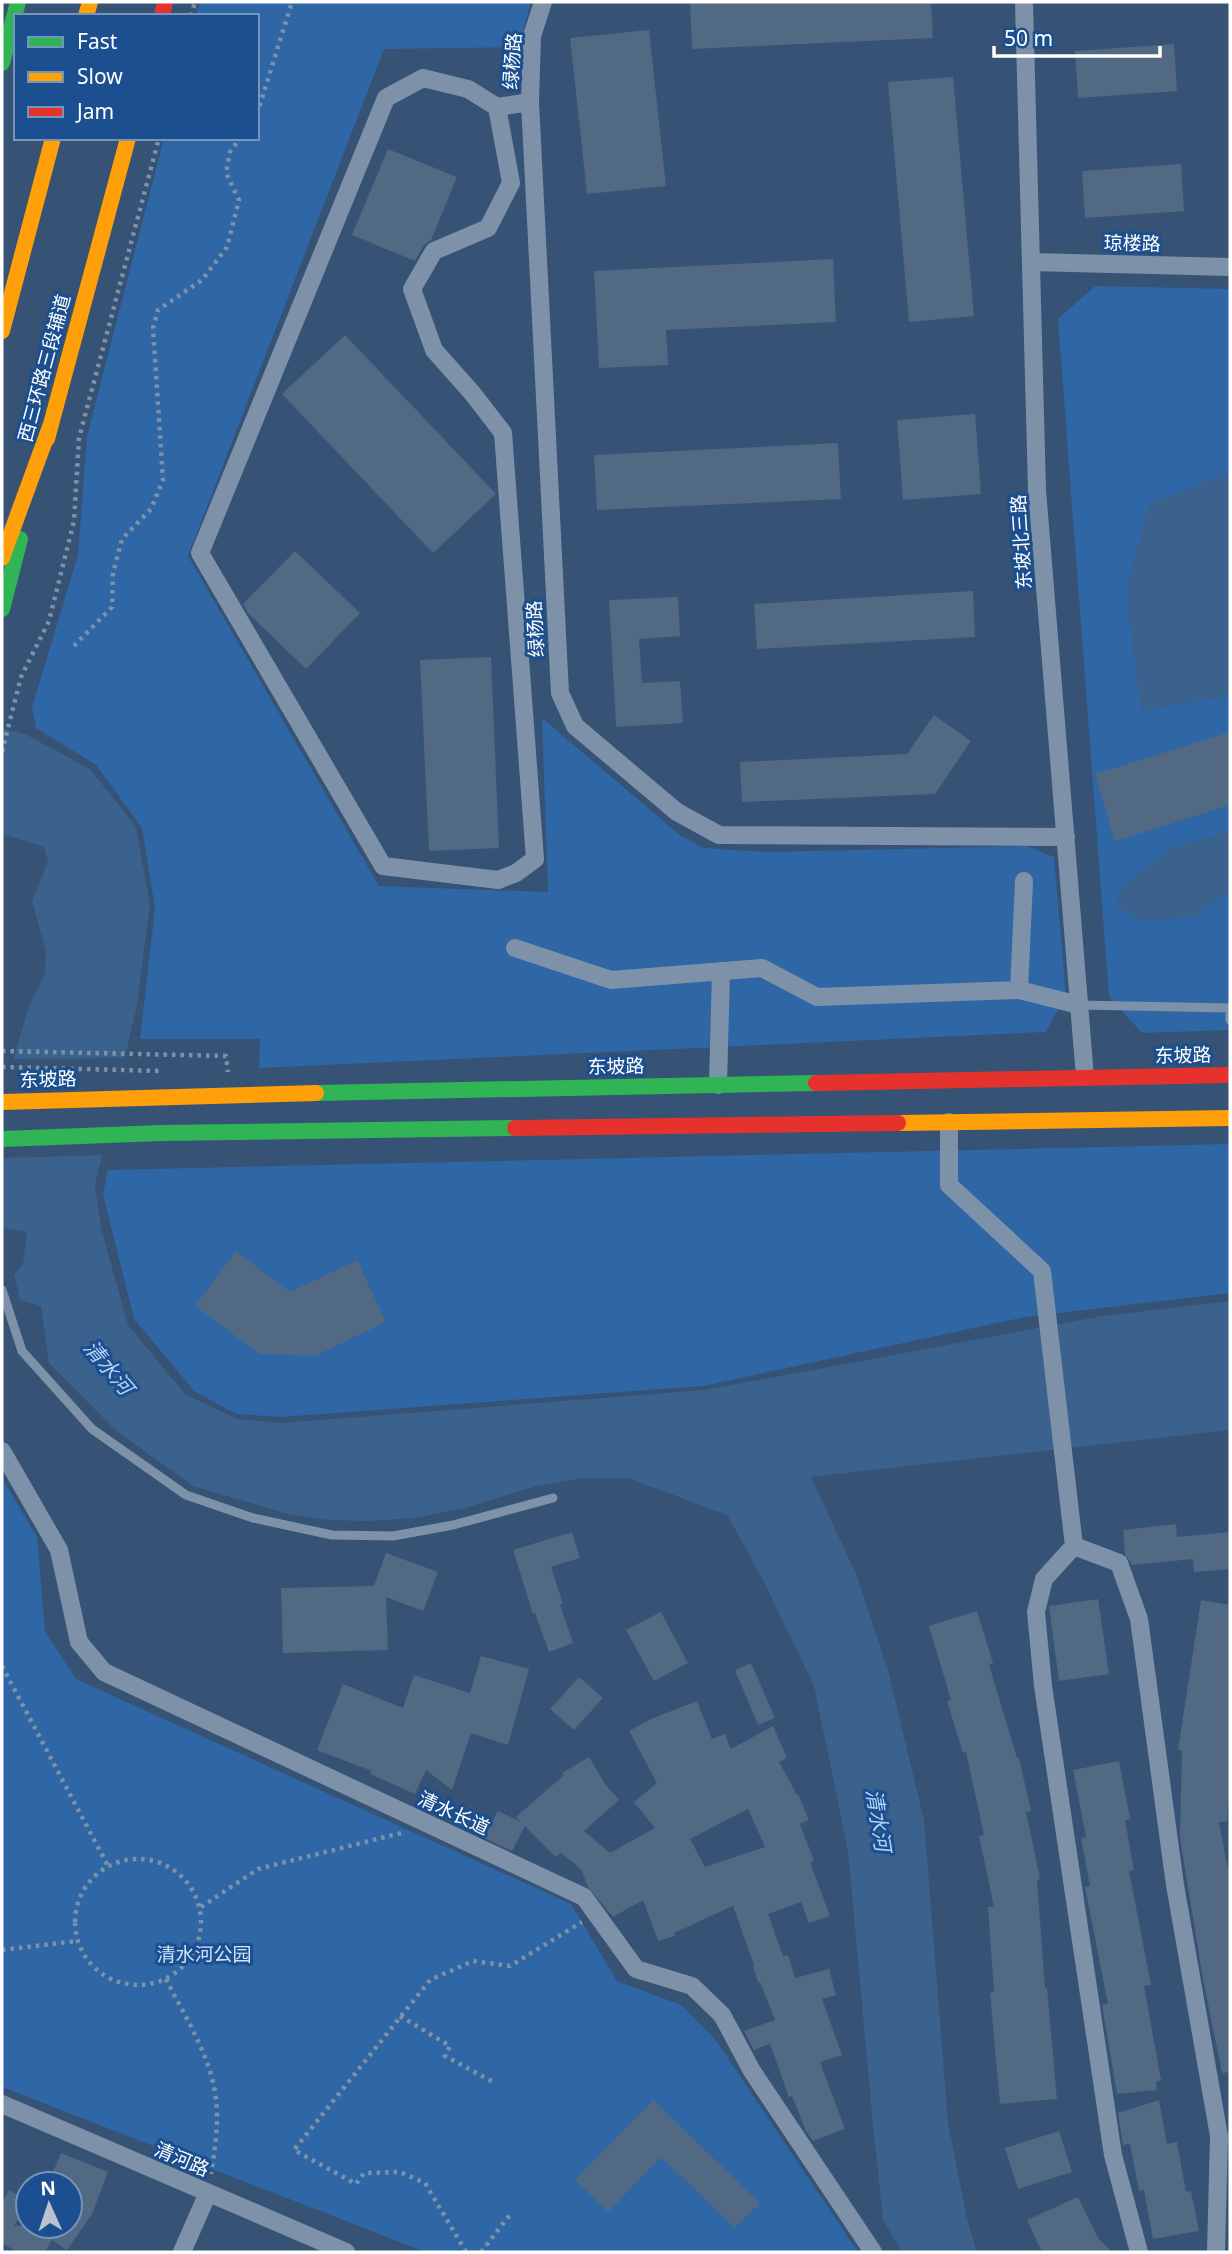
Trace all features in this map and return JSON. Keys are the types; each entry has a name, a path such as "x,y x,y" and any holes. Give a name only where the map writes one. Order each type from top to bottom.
{"main road":[{"path":"2,63 14,17"},
{"path":"2,331 52,140"},
{"name":"西三环路三段辅道","path":"2,609 127,140"},
{"path":"2,558 51,424"},
{"name":"东坡路","path":"2,1102 1230,1075"},
{"path":"2,1139 161,1133 1230,1118"}],"street":[{"name":"绿杨路","path":"543,2 532,36 530,102 560,693 575,726 677,812 719,835 1066,836"},
{"name":"东坡北三路","path":"1024,2 1037,490 1085,1077"},
{"path":"497,107 511,183 488,228 434,251 412,289 434,350 503,433 535,859 516,873 498,880 383,866 200,553 386,98 423,78 468,89 497,107 530,102"},
{"name":"琼楼路","path":"1032,262 1230,267"},
{"path":"1018,990 1024,881"},
{"path":"515,948 611,980 762,968 817,997 1018,990 1079,1005"},
{"path":"718,1085 721,971"},
{"path":"949,1122 949,1185 1042,1272 1074,1546 1044,1579 1036,1612 1038,1637 1113,2155 1139,2252"},
{"name":"清水长道","path":"2,1451 59,1550 79,1642 104,1672 584,1897 636,1969 692,1986 722,2015 751,2071 873,2252"},
{"path":"1074,1546 1119,1563 1139,1619 1175,1885 1219,2136 1216,2252"},
{"name":"清河路","path":"2,2104 346,2252"},
{"path":"182,2252 208,2193"}],"lane":[{"path":"1079,1005 1230,1008 1230,1020"},
{"path":"2,1290 22,1351 92,1429 186,1494 254,1518 332,1535 393,1535 453,1525 553,1498"}],"path":[{"path":"259,108 292,2"},
{"path":"2,752 21,677 49,621 74,521 79,438 158,140"},
{"path":"74,646 112,607 113,573 122,538 151,509 163,480 153,328 159,310 202,280 227,247 239,200 226,173 230,152 239,140"},
{"path":"2,1051 226,1056"},
{"path":"2,1067 147,1070"},
{"path":"2,1665 108,1866"},
{"path":"201,1908 258,1869 432,1826"},
{"path":"142,1858 162,1863 179,1873 193,1889 201,1908 202,1928 196,1949 184,1967 166,1979 145,1985 123,1984 103,1975 87,1960 77,1941 74,1920 78,1900 88,1883 108,1866 122,1860 142,1858"},
{"path":"466,2252 425,2183 400,2172 364,2173 356,2184 294,2150 430,1980 473,1961 510,1966 595,1914"},
{"path":"2,1950 77,1941"},
{"path":"166,1979 203,2051 216,2097 217,2137 208,2193"},
{"path":"400,2016 450,2046 445,2056 493,2082"},
{"path":"481,2252 512,2212"}],"green space":[{"path":"200,2 531,2 519,47 384,49 188,556 379,886 548,892 542,718 681,836 704,848 768,852 1027,846 1054,857 1066,995 1046,1032 259,1068 260,1039 140,1039 155,908 142,828 96,765 36,728 32,707 78,555 87,436 163,140 259,140 259,14 197,14"},
{"path":"1095,286 1230,289 1230,1030 1142,1033 1109,997 1058,319"},
{"path":"1230,1144 1230,1293 1025,1317 703,1386 281,1417 236,1414 194,1391 134,1319 103,1195 108,1170"},
{"name":"清水河公园","path":"2,1478 37,1537 45,1632 76,1679 571,1904 617,1981 681,2005 715,2039 858,2252 425,2252 2,2087"}],"water":[{"path":"1230,472 1230,696 1141,711 1126,592 1149,504"},
{"name":"清水河","path":"2,728 25,734 90,769 136,827 150,904 137,1005 95,1185 101,1228 128,1325 185,1394 237,1419 281,1423 705,1390 1102,1316 1230,1301 1230,1430 811,1477 857,1576 889,1674 924,1820 948,2122 967,2219 977,2252 902,2252 883,2220 848,1851 814,1686 763,1580 727,1515 628,1478 583,1478 537,1486 465,1508 416,1518 329,1520 288,1514 193,1486 115,1430 49,1363 41,1306 20,1300 14,1275 23,1264 27,1232 2,1228 2,1098 29,1006 45,973 46,951 32,901 48,861 44,847 2,834"},
{"path":"1230,831 1230,891 1193,917 1141,921 1115,904 1126,882 1175,847"}],"pier":[{"path":"128,1058 106,1155 2,1158 2,1086 9,1059"}],"building":[{"path":"690,2 931,2 933,38 692,49"},
{"path":"649,30 666,186 587,194 570,38"},
{"path":"1174,44 1177,91 1078,98 1075,51"},
{"path":"953,77 974,316 909,322 888,82"},
{"path":"388,149 457,177 431,240 424,245 415,261 352,235"},
{"path":"1181,164 1184,211 1085,218 1082,171"},
{"path":"833,259 836,322 666,330 668,365 599,368 594,271"},
{"path":"345,335 496,494 433,553 282,394"},
{"path":"975,414 981,494 903,500 897,420"},
{"path":"838,443 841,499 597,510 594,455"},
{"path":"295,551 360,613 306,669 248,613 243,604"},
{"path":"973,591 975,637 757,649 754,604"},
{"path":"678,597 680,636 639,639 642,683 680,681 683,723 616,727 609,600"},
{"path":"491,657 499,848 429,851 420,660"},
{"path":"934,715 971,741 935,794 742,802 740,762 907,754"},
{"path":"1230,732 1230,805 1115,841 1095,774"},
{"path":"236,1251 290,1292 357,1260 386,1322 315,1356 260,1354 195,1306"},
{"path":"1176,1524 1177,1537 1230,1532 1230,1569 1194,1572 1193,1559 1132,1565 1125,1554 1123,1530"},
{"path":"572,1532 580,1558 551,1567 573,1643 549,1652 535,1613 533,1614 513,1550"},
{"path":"386,1553 438,1572 423,1611 386,1597 388,1650 283,1653 281,1588 374,1586"},
{"path":"1098,1599 1109,1674 1059,1681 1049,1606"},
{"path":"1201,1600 1230,1605 1230,1758 1227,1822 1219,1822 1230,1879 1230,2072 1222,2073 1203,1979 1180,1838 1182,1750 1178,1750"},
{"path":"977,1611 993,1663 989,1665 1019,1758 1031,1811 1026,1812 1040,1879 1037,1880 1045,1988 1057,2099 1000,2104 990,1993 994,1992 988,1907 994,1907 979,1836 984,1835 966,1752 963,1753 947,1701 951,1700 929,1626"},
{"path":"661,1612 688,1663 654,1681 626,1630"},
{"path":"481,1656 529,1669 508,1745 471,1733 452,1790 426,1770 415,1794 370,1774 372,1771 317,1750 343,1684 403,1708 414,1675 470,1693"},
{"path":"751,1663 775,1718 758,1725 735,1670"},
{"path":"579,1677 603,1698 574,1730 550,1709"},
{"path":"697,1701 712,1739 725,1734 731,1749 773,1726 787,1758 779,1762 798,1794 809,1820 800,1824 814,1861 810,1862 830,1916 809,1923 801,1902 768,1914 783,1956 788,1955 795,1978 829,1969 836,1995 822,1999 842,2055 820,2062 845,2129 813,2141 806,2131 792,2096 789,2097 770,2044 754,2050 744,2031 775,2020 760,1982 758,1983 733,1906 674,1933 675,1936 658,1941 643,1900 613,1917 588,1887 581,1869 561,1853 556,1857 525,1826 512,1851 484,1838 498,1811 521,1822 516,1817 564,1775 562,1773 589,1757 605,1784 619,1800 584,1831 610,1853 655,1828 634,1802 657,1783 629,1731","holes":["748,1809 765,1847 705,1867 690,1839"]},
{"path":"1119,1761 1130,1819 1125,1820 1134,1870 1129,1871 1151,1985 1144,1986 1161,2080 1156,2082 1157,2090 1117,2094 1102,2005 1108,2004 1085,1887 1090,1886 1081,1838 1086,1837 1073,1770"},
{"path":"653,2100 760,2203 735,2228 661,2157 608,2212 575,2180"},
{"path":"1159,2100 1167,2144 1177,2142 1186,2192 1191,2191 1199,2231 1153,2239 1144,2190 1139,2191 1130,2144 1123,2145 1118,2113"},
{"path":"1059,2131 1072,2172 1018,2189 1005,2148"},
{"path":"61,2153 108,2172 92,2214 84,2226 84,2170 54,2170"},
{"path":"9,2190 14,2193 14,2240 52,2240 45,2252 18,2252 3,2244 2,2247 2,2203"},
{"path":"1078,2197 1098,2238 1112,2252 1042,2252 1027,2220"},
{"path":"52,2240 74,2240 67,2250"}],"traffic: fast":[{"path":"15,14 18,2"},
{"path":"2,63 14,17"},
{"path":"2,609 20,539"},
{"path":"316,1093 816,1083"},
{"path":"2,1139 161,1133 515,1128"}],"traffic: slow":[{"path":"87,14 90,2"},
{"path":"2,331 52,140"},
{"path":"47,439 127,140"},
{"path":"2,558 51,424"},
{"path":"2,1102 316,1093"},
{"path":"898,1123 1230,1118"}],"traffic: jam":[{"path":"162,14 165,2"},
{"path":"816,1083 1230,1075"},
{"path":"515,1128 898,1123"}]}
